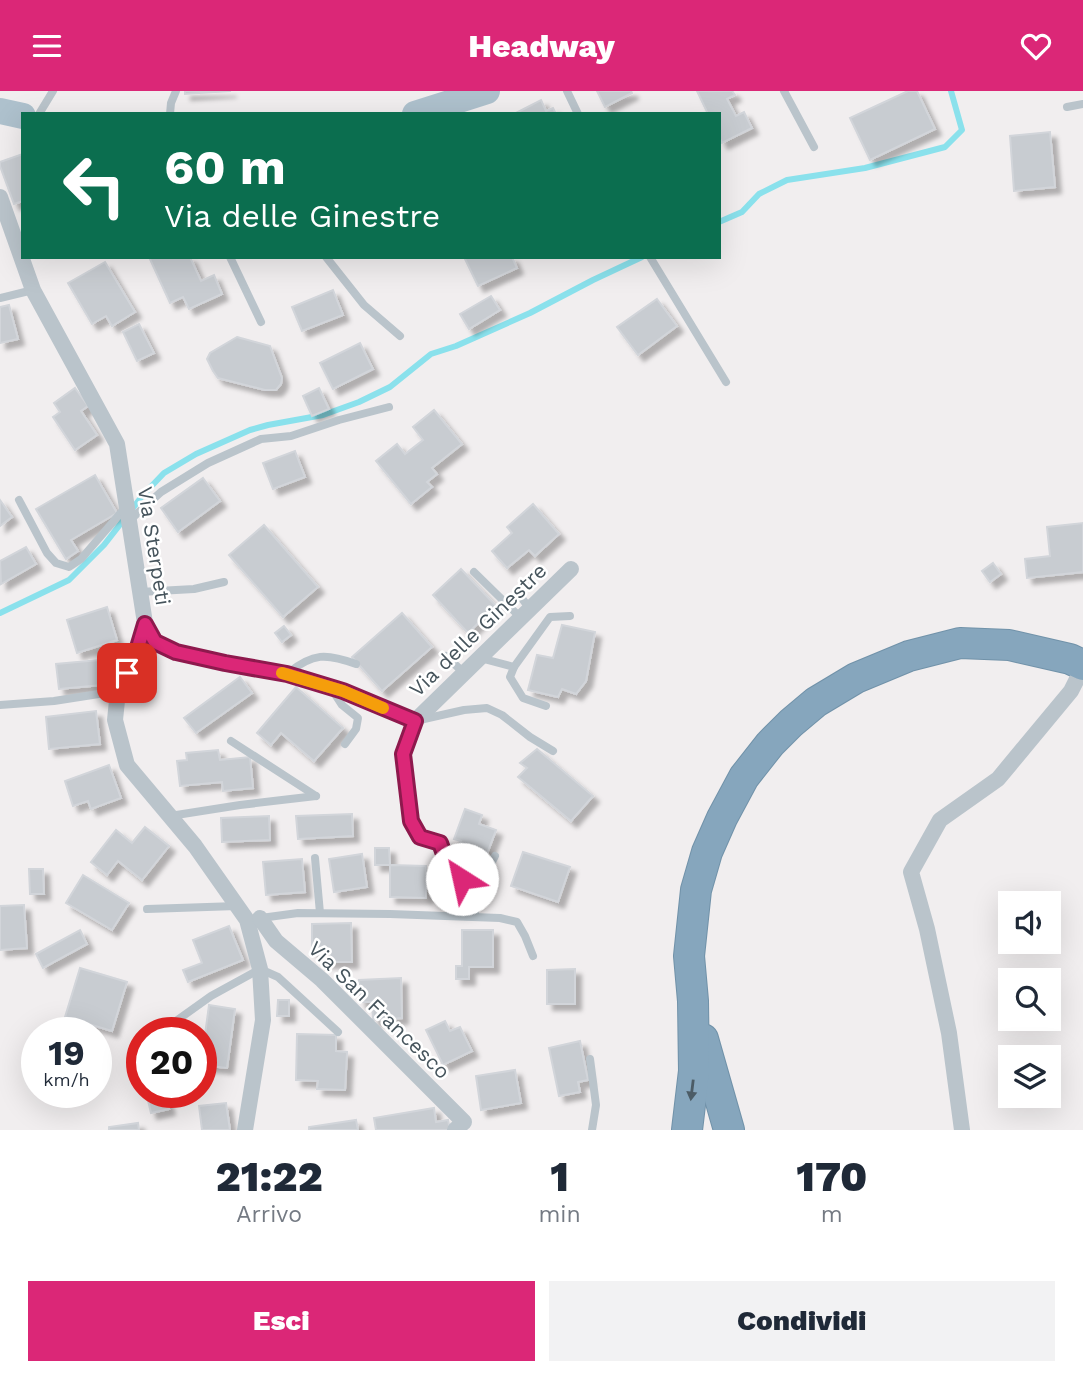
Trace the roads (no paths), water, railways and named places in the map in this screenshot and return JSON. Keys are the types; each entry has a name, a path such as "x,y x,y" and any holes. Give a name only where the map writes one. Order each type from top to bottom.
{"highway":[{"path":"687,1130 694,1070 689,956 696,890 707,852 722,818 744,777 770,744 816,702 856,678 909,656 960,643 1009,645 1070,659 1079,674"},
{"path":"693,1001 729,1130"}],"main road":[{"path":"420,112 456,96 487,91"}],"street":[{"name":"Via Sterpeti","path":"0,197 21,256"},
{"name":"Via Sterpeti","path":"22,259 33,290 117,444 145,624 136,654 118,691 115,720 127,765 195,846 237,906 254,919 263,1020 245,1130"},
{"name":"Via delle Ginestre","path":"145,624 155,642 176,652 287,674 330,687 415,721 571,569"},
{"path":"962,1130 949,1033 927,929 911,872 940,820 998,779 1079,674"},
{"name":"Via San Francesco","path":"254,919 322,980 464,1122 455,1130"}],"lane":[{"path":"40,112 53,91"},
{"path":"170,112 176,91"},
{"path":"568,91 577,112"},
{"path":"784,91 814,147"},
{"path":"1067,107 1083,104"},
{"path":"231,259 261,322"},
{"path":"328,259 364,306 400,337"},
{"path":"651,260 726,382"},
{"path":"0,298 33,290"},
{"path":"19,500 47,553 56,563 69,567 128,514 218,458 261,439 291,436 389,407"},
{"path":"474,572 526,613"},
{"path":"140,592 194,589 224,582"},
{"path":"517,592 526,613"},
{"path":"546,706 523,698 510,677 514,667 550,617 570,616"},
{"path":"446,656 464,673"},
{"path":"287,674 303,661 317,657 356,664"},
{"path":"480,658 514,667"},
{"path":"330,687 342,705 358,718 356,729 345,744"},
{"path":"0,705 54,701 118,691"},
{"path":"478,887 450,871 440,843 420,837 411,821 403,754 415,721 486,708 502,715 553,751"},
{"path":"170,816 316,796 231,741"},
{"path":"475,917 478,887 495,856"},
{"path":"315,858 320,913"},
{"path":"147,909 237,906"},
{"path":"254,919 298,913 500,918 517,922 533,956"},
{"path":"182,1017 211,996 260,969 278,977 338,1032"},
{"path":"590,1059 596,1105 592,1130"}],"waterway":[{"path":"721,221 742,212 759,194 787,180 865,168 945,147 962,130 951,91"},
{"path":"0,613 69,580 104,545 164,473 196,454 250,430 323,415 359,402 390,387 431,354 456,346 530,313 638,259"}]}
